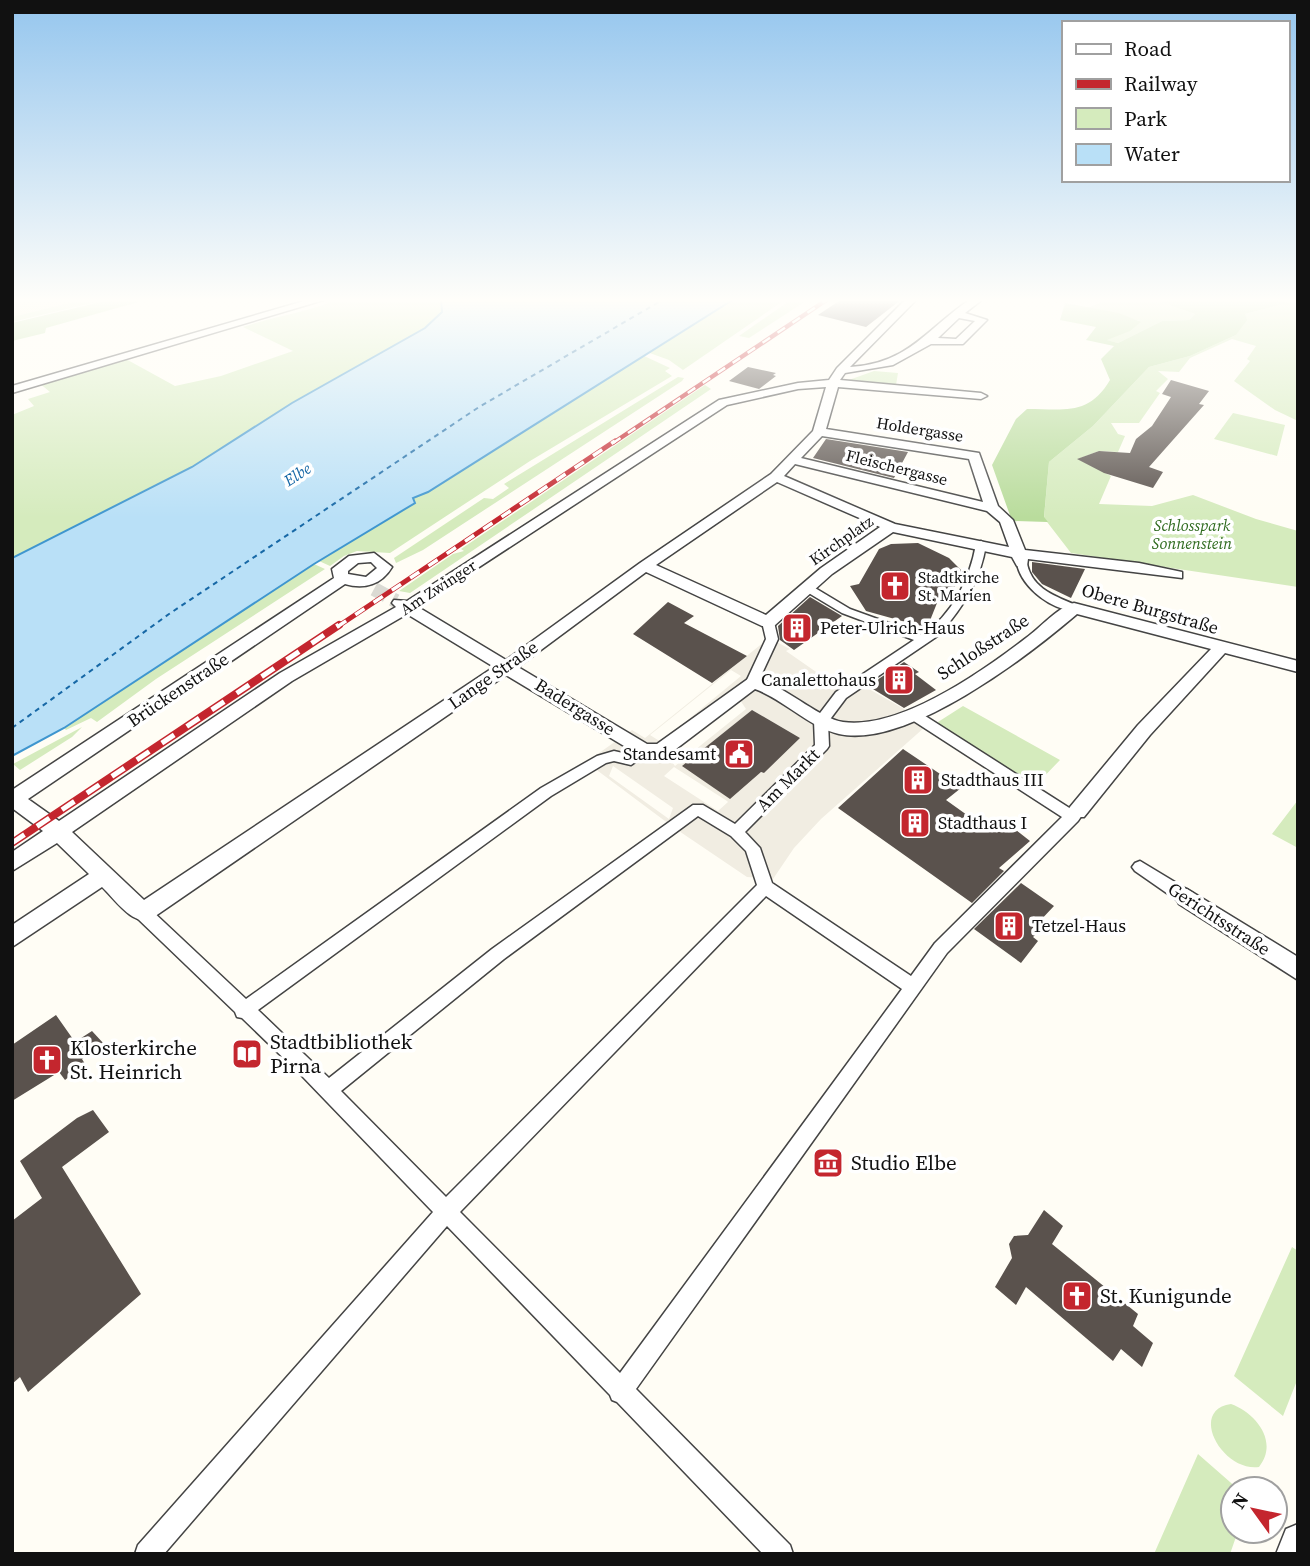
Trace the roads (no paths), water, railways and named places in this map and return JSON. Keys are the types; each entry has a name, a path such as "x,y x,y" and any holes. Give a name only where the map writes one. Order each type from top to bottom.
{"street":[{"path":"12,390 73,372"},
{"name":"Lange Straße","path":"143,913 508,666 645,566 776,477 819,432 833,383 840,372"},
{"name":"Am Zwinger","path":"12,863 286,677 723,402 799,386 833,383 981,396"},
{"name":"Holdergasse","path":"819,432 974,456 992,508"},
{"name":"Fleischergasse","path":"794,460 992,508"},
{"path":"776,477 891,527"},
{"path":"992,508 1006,520 1021,559 1139,567 1177,575"},
{"name":"Kirchplatz","path":"768,622 806,587 870,539 891,527 981,544 1021,559"},
{"path":"922,639 947,619 971,584 981,544"},
{"name":"Obere Burgstraße","path":"1021,559 1024,577 1033,589 1074,608 1219,649 1298,667"},
{"path":"243,1011 546,792 602,759 661,750 752,682 772,639 768,622 645,566"},
{"name":"Brückenstraße","path":"13,799 351,581 374,589"},
{"name":"Kirchplatz","path":"806,587 846,611 922,639"},
{"name":"Badergasse","path":"402,604 508,666 638,755"},
{"name":"Schloßstraße","path":"913,716 1000,664 1074,608"},
{"name":"Am Markt","path":"736,832 822,746 821,721 841,695 922,639"},
{"path":"620,1392 913,986 965,922 1075,814 1144,730 1212,660 1219,649"},
{"name":"Am Markt","path":"752,682 771,689 821,721 840,727 870,730 913,716"},
{"path":"913,716 1075,814"},
{"path":"13,799 59,832 328,1090 781,1554"},
{"path":"328,1090 498,954 698,809 736,832 753,848 765,887 913,986"},
{"name":"Gerichtsstraße","path":"1140,867 1298,970"},
{"path":"12,937 103,875"},
{"path":"146,1554 446,1212 765,887"},
{"path":"1293,1554 1298,1541"}],"water":[{"name":"Elbe","path":"347,372 618,372 428,492 413,498 415,503 314,564 64,728 12,756 12,558 192,467 292,403"}],"tunnel":[{"path":"374,589 396,601"}],"railway":[{"path":"613,443 719,372"},
{"path":"337,627 615,441"},
{"path":"12,843 339,625"}],"place":[{"name":"Stadtkirche St. Marien","path":"895,586"},
{"name":"Peter-Ulrich-Haus","path":"797,628"},
{"name":"Canalettohaus","path":"899,680"},
{"name":"Standesamt","path":"739,754"},
{"name":"Stadthaus III","path":"918,780"},
{"name":"Stadthaus I","path":"915,823"},
{"name":"Tetzel-Haus","path":"1009,926"},
{"name":"Stadtbibliothek Pirna","path":"247,1054"},
{"name":"Klosterkirche St. Heinrich","path":"47,1060"},
{"name":"Studio Elbe","path":"828,1163"},
{"name":"St. Kunigunde","path":"1077,1296"}],"park label":[{"name":"Schlosspark Sonnenstein","path":"1192,534"}]}
